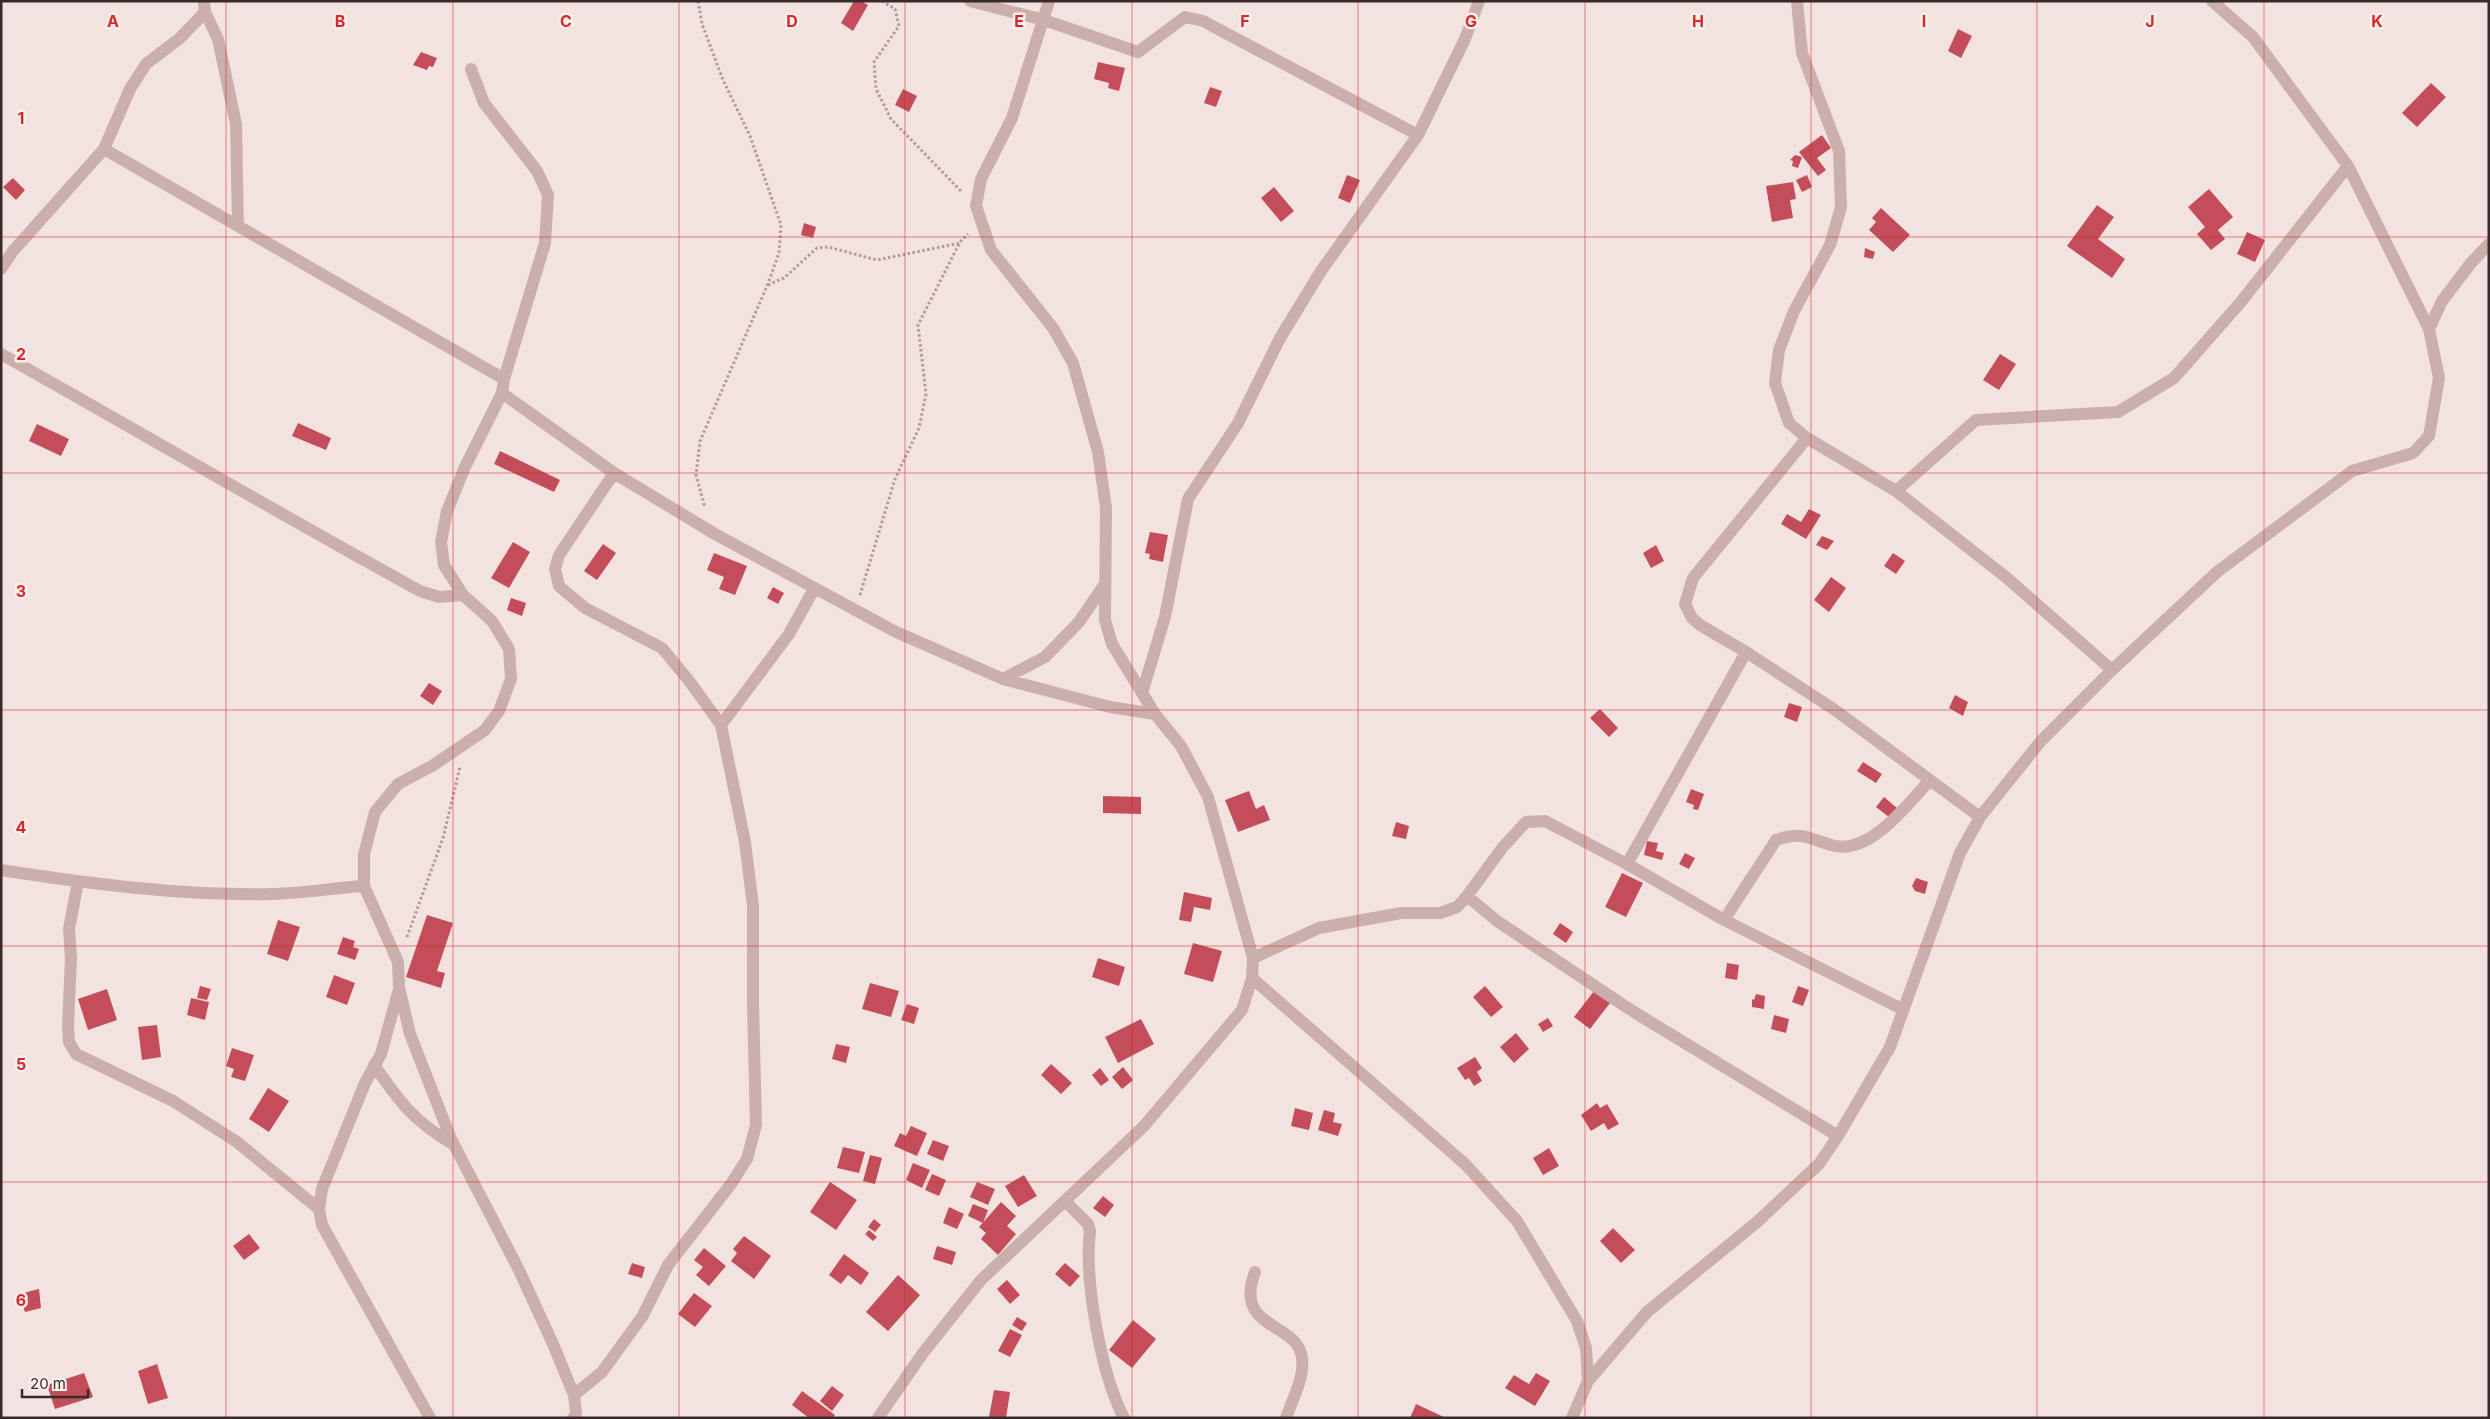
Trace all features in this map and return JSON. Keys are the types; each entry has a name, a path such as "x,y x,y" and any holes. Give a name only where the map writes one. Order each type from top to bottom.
{"street":[{"path":"970,1 1044,20 1138,52 1185,17 1203,21 1418,135"},
{"path":"878,1418 923,1353 982,1280 1144,1126 1242,1010 1252,978 1253,958 1208,797 1181,746 1155,714 1112,644 1105,620 1106,508 1098,452 1074,363 1053,328 991,250 976,206 981,179 1012,118 1049,1"},
{"path":"1142,693 1165,617 1188,498 1238,423 1280,338 1321,272 1418,135 1465,39 1479,1"},
{"path":"1797,1 1802,53 1839,150 1841,181 1840,207 1830,245 1794,311 1779,350 1775,382 1789,423 1807,438 1896,491 2007,578 2112,670"},
{"path":"1572,1418 1588,1381 1647,1312 1757,1222 1819,1164 1838,1136 1890,1047 1902,1009 1960,853 1980,817 2040,742 2112,670 2217,572 2352,471 2413,453 2429,436 2439,378 2430,329 2348,166 2253,37 2212,1"},
{"path":"1,269 13,252 104,149 130,89 146,64 180,38 204,7 218,40 236,124 238,226"},
{"path":"471,69 484,104 537,171 548,196 545,243 504,379 502,393 447,511 441,542 444,565 463,595 492,621 509,649 511,679 499,711 485,730 465,745 398,784 375,812 364,854 364,886 398,962 399,987 410,1034 453,1144 519,1270 574,1395 576,1414 573,1418"},
{"path":"104,149 504,379"},
{"path":"1896,491 1976,420 2118,412 2174,378 2240,303 2348,166"},
{"path":"2430,329 2442,301 2471,263 2489,244"},
{"path":"1,354 420,591 439,597 463,595"},
{"path":"502,393 614,473 715,534 814,589 855,608 894,630 1003,679 1110,707 1155,714"},
{"path":"1807,438 1693,578 1685,604 1692,618 1700,625 1746,652 1835,710 1980,817"},
{"path":"574,1395 602,1372 642,1317 668,1264 731,1184 747,1159 756,1125 752,1003 754,906 745,842 721,725 690,682 662,648 585,608 560,586 555,569 559,555 614,473"},
{"path":"1003,679 1045,658 1079,622 1105,584"},
{"path":"721,725 789,634 814,589"},
{"path":"1627,864 1746,652"},
{"path":"1724,920 1776,840 1790,835 1803,834 1834,846 1863,843 1883,830 1929,781"},
{"path":"1253,958 1319,928 1401,913 1440,913 1457,907 1502,847 1526,822 1545,821 1627,864 1724,920 1902,1009"},
{"path":"1,870 78,882 212,893 275,894 364,886"},
{"path":"78,882 69,928 71,958 68,1026 69,1042 76,1054 173,1101 267,1165 319,1209"},
{"path":"1467,896 1498,921 1634,1012 1838,1136"},
{"path":"1252,978 1310,1031 1396,1101 1465,1164 1517,1221 1577,1322 1586,1348 1588,1381"},
{"path":"399,987 381,1054 356,1104 322,1189 319,1209 322,1225 430,1418"},
{"path":"374,1065 411,1114 430,1130 453,1144"},
{"path":"1065,1201 1088,1224 1090,1231 1090,1280 1101,1348 1107,1378 1124,1418"},
{"path":"1255,1272 1250,1292 1254,1309 1266,1321 1298,1344 1302,1358 1301,1374 1286,1418"}],"path":[{"path":"698,1 702,24 719,71 750,136 782,225 779,252 767,286 700,441 696,475 715,534"},
{"path":"882,1 895,9 899,26 874,62 876,89 891,119 976,206"},
{"path":"855,608 864,585 895,479 919,428 923,411 926,394 918,325 960,242 980,220"},
{"path":"767,286 784,278 817,248 828,247 877,260 960,242"},
{"path":"398,962 443,838 465,745"}],"building":[{"path":"854,1 861,1 868,5 853,31 841,23"},
{"path":"1958,29 1972,36 1961,58 1948,51"},
{"path":"421,52 437,58 433,67 429,66 427,70 413,65"},
{"path":"1098,62 1125,68 1119,91 1108,88 1109,83 1094,79"},
{"path":"2431,83 2446,97 2417,127 2402,113"},
{"path":"1210,87 1222,91 1216,107 1204,103"},
{"path":"903,89 917,96 909,112 895,105"},
{"path":"1822,135 1831,148 1817,158 1826,170 1818,176 1799,152"},
{"path":"1795,155 1802,157 1798,168 1792,166 1793,161 1790,160"},
{"path":"1347,175 1360,180 1350,203 1338,198"},
{"path":"1807,175 1812,187 1802,192 1796,180"},
{"path":"13,178 25,190 16,200 3,187"},
{"path":"1793,182 1796,199 1790,200 1793,218 1772,222 1766,186"},
{"path":"1274,187 1294,211 1281,222 1261,198"},
{"path":"2209,189 2233,217 2218,230 2225,239 2211,250 2197,234 2205,227 2188,207"},
{"path":"2097,205 2114,217 2098,239 2125,259 2112,278 2067,246"},
{"path":"1881,208 1910,235 1893,252 1869,230 1876,222 1872,218"},
{"path":"804,223 816,227 813,238 801,235"},
{"path":"2247,232 2265,240 2255,262 2237,254"},
{"path":"1865,248 1875,252 1873,259 1864,257"},
{"path":"2000,354 2016,364 1999,390 1983,380"},
{"path":"298,423 331,438 326,450 292,436"},
{"path":"37,424 69,439 61,456 29,441"},
{"path":"500,451 560,480 554,492 494,464"},
{"path":"1809,509 1821,515 1806,539 1781,524 1787,514 1801,522"},
{"path":"1150,532 1168,535 1163,562 1149,559 1150,554 1145,553"},
{"path":"1822,536 1834,541 1827,550 1816,545"},
{"path":"513,542 530,552 509,588 491,578"},
{"path":"603,544 616,553 597,580 584,571"},
{"path":"1656,545 1664,561 1651,568 1643,553"},
{"path":"714,553 747,566 735,595 719,589 724,577 707,570"},
{"path":"1893,553 1905,561 1896,574 1884,566"},
{"path":"1831,577 1846,588 1829,612 1814,600"},
{"path":"773,587 784,593 778,604 767,598"},
{"path":"511,598 526,603 522,616 507,610"},
{"path":"429,683 442,691 433,705 420,696"},
{"path":"1955,695 1968,702 1963,716 1949,708"},
{"path":"1789,703 1802,707 1797,722 1784,717"},
{"path":"1600,709 1618,728 1609,737 1590,718"},
{"path":"1863,762 1882,774 1876,783 1857,771"},
{"path":"1691,789 1704,794 1698,810 1693,809 1694,805 1686,802"},
{"path":"1249,791 1256,809 1264,805 1270,820 1238,832 1225,800"},
{"path":"1103,796 1141,797 1141,814 1103,813"},
{"path":"1884,797 1897,808 1889,817 1876,807"},
{"path":"1396,822 1409,826 1406,839 1392,836"},
{"path":"1647,841 1658,843 1656,851 1664,853 1662,860 1644,855"},
{"path":"1685,853 1695,858 1689,869 1679,864"},
{"path":"1622,873 1643,883 1626,917 1605,907"},
{"path":"1916,878 1928,882 1925,894 1915,891 1912,886"},
{"path":"1184,892 1212,898 1210,910 1194,907 1191,922 1179,920"},
{"path":"427,915 453,923 437,971 445,973 441,988 406,977"},
{"path":"278,920 300,927 288,961 267,954"},
{"path":"1560,923 1573,932 1566,943 1553,934"},
{"path":"343,937 355,941 353,947 359,949 355,960 337,954"},
{"path":"1193,943 1222,951 1213,982 1184,974"},
{"path":"1098,958 1125,967 1119,986 1092,977"},
{"path":"1727,963 1739,965 1737,980 1725,978"},
{"path":"334,975 355,983 347,1005 326,997"},
{"path":"870,983 899,991 891,1017 862,1009"},
{"path":"200,986 211,989 207,1000 197,998"},
{"path":"1485,986 1503,1007 1491,1017 1473,997"},
{"path":"1798,986 1809,990 1803,1006 1792,1002"},
{"path":"107,989 117,1020 88,1030 78,999"},
{"path":"1594,991 1610,1003 1590,1029 1574,1017"},
{"path":"1756,994 1765,996 1764,1009 1752,1007 1752,999 1754,1000"},
{"path":"191,998 209,1002 205,1020 187,1015"},
{"path":"907,1004 919,1008 914,1024 901,1020"},
{"path":"1774,1015 1789,1019 1786,1033 1771,1029"},
{"path":"1548,1018 1553,1026 1543,1032 1538,1024"},
{"path":"1141,1019 1154,1044 1118,1063 1105,1037"},
{"path":"157,1025 161,1057 142,1060 138,1027"},
{"path":"1516,1033 1529,1049 1514,1063 1500,1047"},
{"path":"836,1044 850,1047 846,1063 832,1059"},
{"path":"232,1048 254,1055 245,1081 231,1077 234,1069 226,1066"},
{"path":"1475,1057 1482,1068 1477,1072 1482,1081 1474,1086 1469,1078 1465,1080 1457,1068"},
{"path":"1051,1064 1072,1083 1061,1094 1041,1075"},
{"path":"1123,1067 1133,1080 1122,1089 1112,1077"},
{"path":"1100,1068 1109,1080 1101,1086 1092,1075"},
{"path":"268,1088 289,1101 269,1132 249,1119"},
{"path":"1597,1103 1600,1108 1607,1104 1619,1124 1608,1130 1604,1123 1591,1131 1581,1115"},
{"path":"1295,1108 1313,1113 1309,1130 1291,1126"},
{"path":"1324,1110 1335,1113 1333,1122 1342,1124 1338,1136 1318,1130"},
{"path":"911,1126 927,1133 917,1156 894,1146 900,1133 906,1136"},
{"path":"933,1140 949,1146 943,1161 927,1154"},
{"path":"843,1147 865,1152 859,1173 837,1168"},
{"path":"1549,1148 1559,1166 1543,1175 1533,1158"},
{"path":"870,1155 882,1158 875,1184 863,1181"},
{"path":"913,1163 930,1170 922,1188 906,1180"},
{"path":"932,1174 946,1180 939,1196 925,1190"},
{"path":"1024,1175 1037,1196 1018,1207 1005,1186"},
{"path":"830,1182 857,1200 836,1230 810,1212"},
{"path":"977,1182 995,1189 988,1205 970,1197"},
{"path":"1103,1196 1114,1205 1105,1217 1093,1208"},
{"path":"1001,1202 1016,1216 1007,1226 1016,1234 998,1255 981,1239 986,1233 979,1227"},
{"path":"973,1204 988,1210 983,1223 968,1216"},
{"path":"949,1207 964,1214 957,1229 943,1223"},
{"path":"874,1219 881,1225 875,1232 868,1227"},
{"path":"1613,1228 1635,1250 1621,1263 1600,1241"},
{"path":"869,1230 877,1237 873,1241 865,1234"},
{"path":"249,1234 260,1248 244,1260 233,1246"},
{"path":"744,1236 771,1256 754,1279 731,1261 737,1253 733,1249"},
{"path":"937,1246 956,1252 952,1265 933,1259"},
{"path":"704,1248 726,1266 709,1286 696,1275 703,1267 694,1260"},
{"path":"844,1254 869,1273 861,1285 848,1275 841,1284 829,1275"},
{"path":"632,1263 645,1267 642,1278 628,1274"},
{"path":"1065,1263 1080,1276 1070,1287 1055,1274"},
{"path":"898,1275 920,1295 888,1331 866,1312"},
{"path":"1007,1280 1020,1295 1010,1304 997,1289"},
{"path":"39,1289 41,1308 25,1312 19,1294"},
{"path":"694,1293 712,1306 695,1327 678,1314"},
{"path":"1017,1317 1027,1323 1022,1331 1012,1325"},
{"path":"1133,1320 1156,1339 1132,1368 1109,1350"},
{"path":"1010,1329 1022,1335 1010,1357 998,1351"},
{"path":"157,1364 168,1398 148,1404 138,1371"},
{"path":"84,1373 93,1397 55,1409 47,1385"},
{"path":"1536,1373 1550,1381 1535,1406 1505,1388 1514,1375 1529,1384"},
{"path":"832,1386 844,1395 832,1411 820,1401"},
{"path":"994,1390 1010,1392 1006,1418 989,1417"},
{"path":"802,1391 835,1415 833,1418 809,1418 792,1405"},
{"path":"1416,1404 1446,1418 1410,1418"}]}
